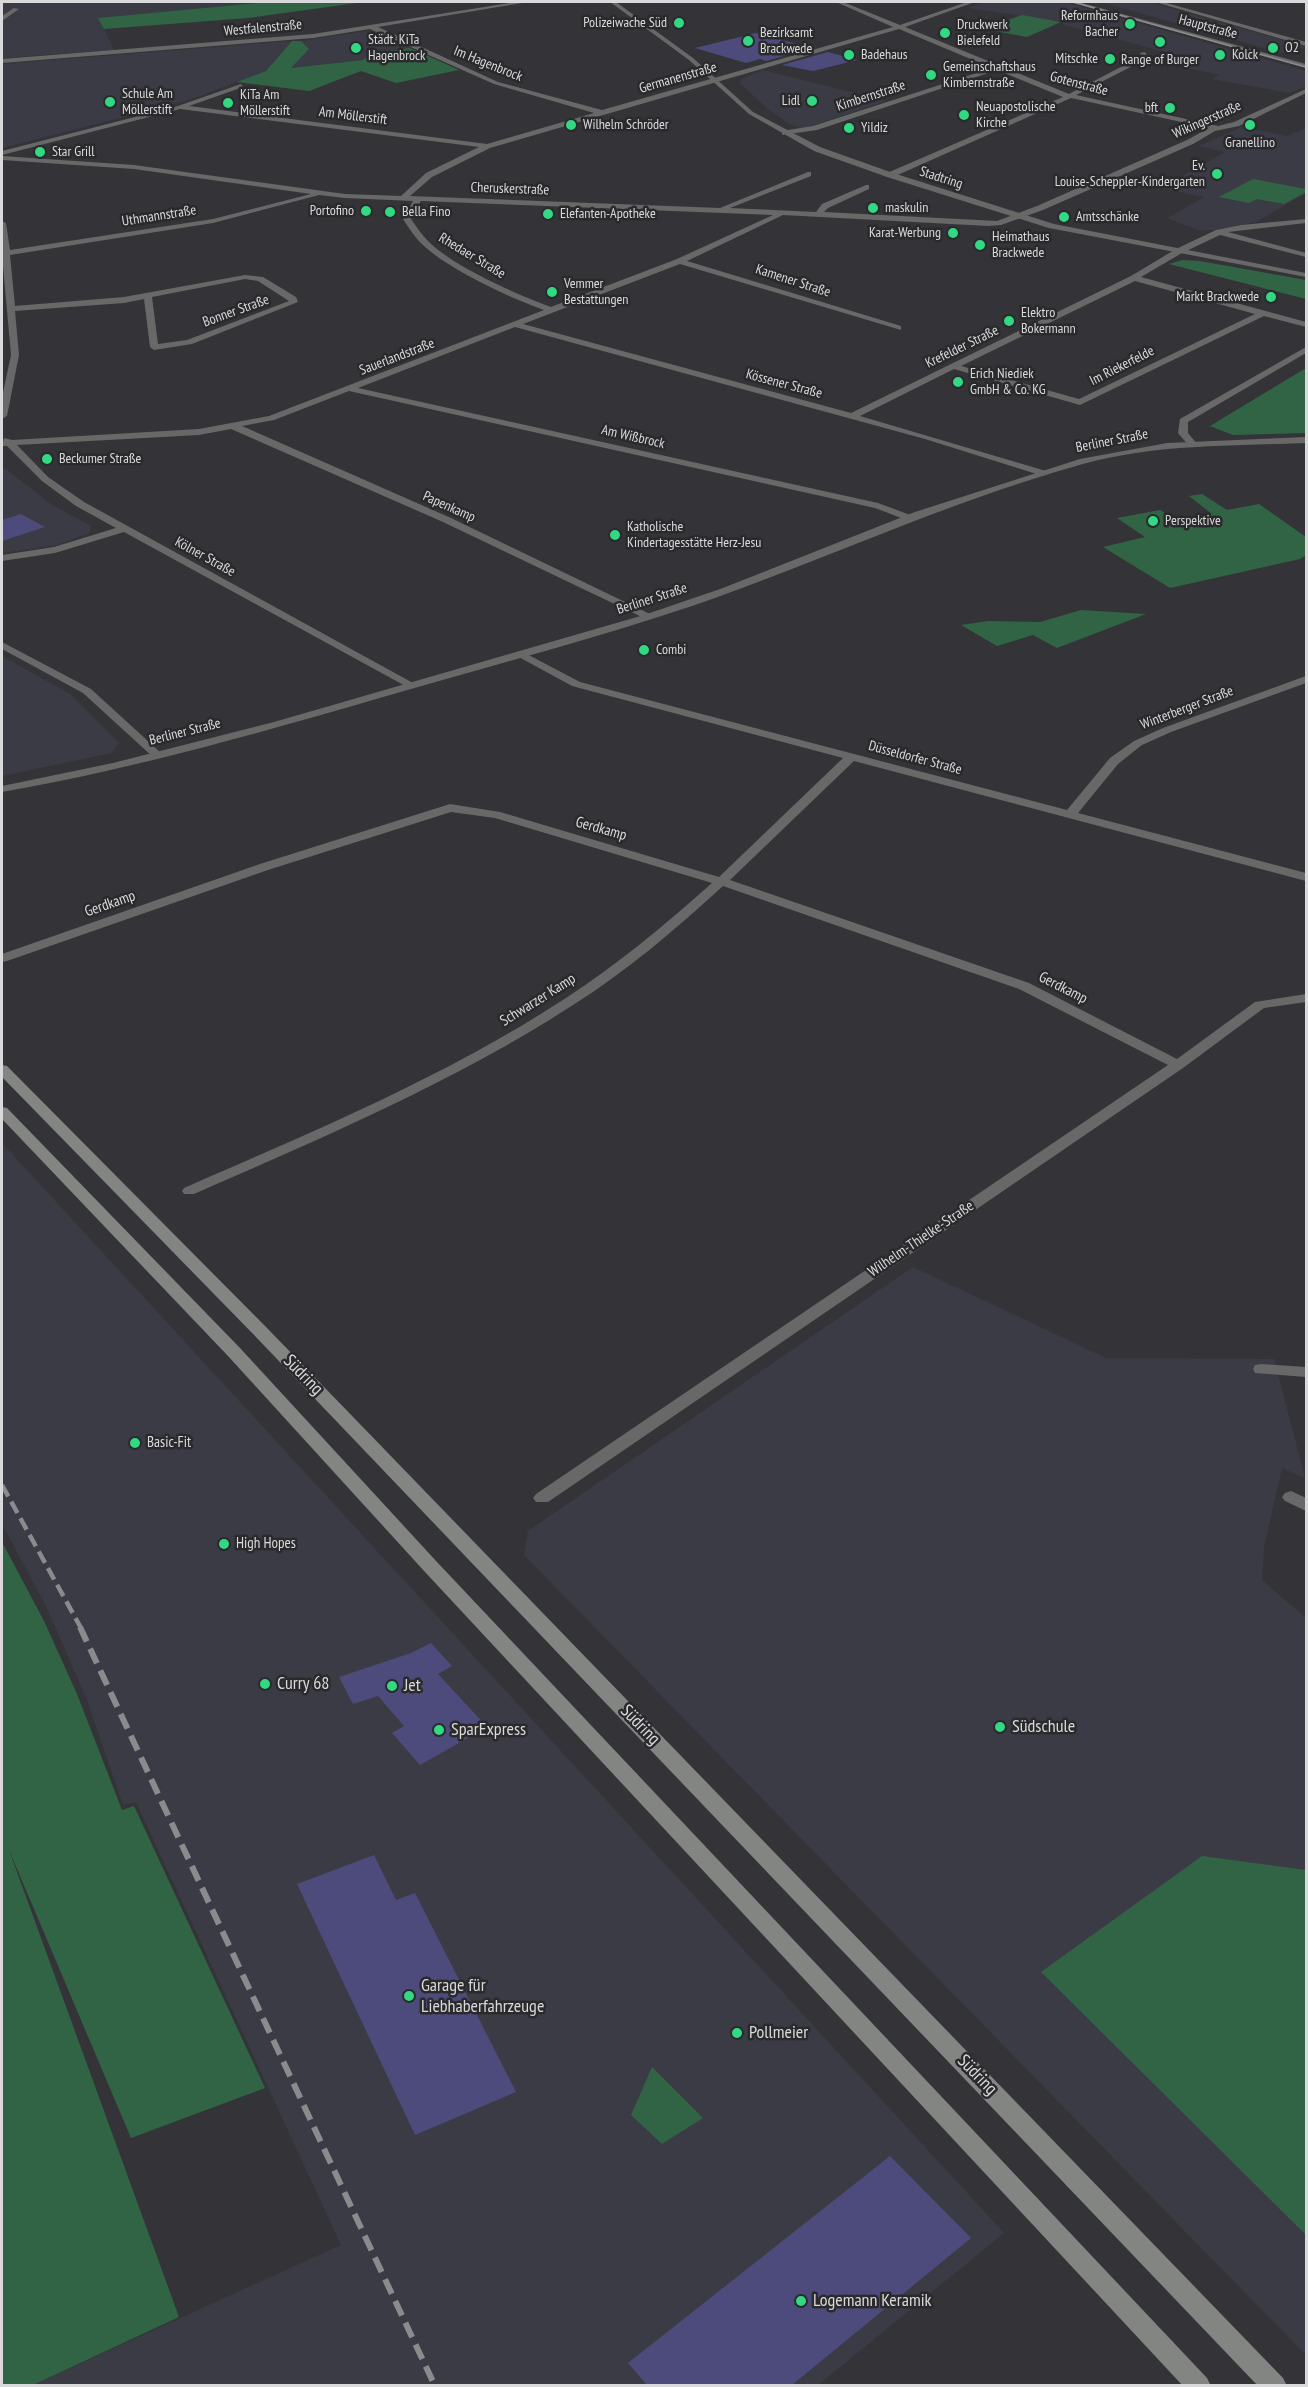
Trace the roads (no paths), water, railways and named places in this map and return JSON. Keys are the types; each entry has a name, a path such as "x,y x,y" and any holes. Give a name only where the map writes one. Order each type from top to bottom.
{"main road":[{"name":"Südring","path":"2,1069 261,1332 1275,2385"},
{"path":"2,1111 234,1352 431,1567 1199,2385"}],"street":[{"name":"Westfalenstraße","path":"2,62 294,38 525,2"},
{"name":"Stadtring","path":"613,2 691,59 745,108 785,134 817,149 890,176 1062,228 1306,275"},
{"name":"Gotenstraße","path":"839,2 1052,91 1219,128"},
{"name":"Germanenstraße","path":"402,199 429,175 487,146 902,27 972,2"},
{"name":"Hauptstraße","path":"1073,2 1268,54"},
{"name":"Hauptstraße","path":"1089,2 1306,66"},
{"path":"1158,2 1306,44"},
{"path":"2,19 16,9"},
{"name":"Im Hagenbrock","path":"372,27 496,82 600,112"},
{"path":"890,176 1070,96 1146,57 1143,53"},
{"name":"Kimbernstraße","path":"785,134 814,128 998,68"},
{"name":"Am Möllerstift","path":"2,153 180,107 241,86"},
{"name":"Wikingerstraße","path":"1018,216 1219,128 1236,124 1306,91"},
{"name":"Am Möllerstift","path":"180,107 487,146"},
{"name":"Cheruskerstraße","path":"2,158 128,166 318,194 402,199 818,214 978,224 998,223 1018,216"},
{"path":"723,211 729,206 807,174"},
{"path":"818,214 825,206 866,187"},
{"name":"Uthmannstraße","path":"4,253 213,221 318,194"},
{"name":"Rhedaer Straße","path":"418,199 407,219 432,250 518,298 553,311"},
{"name":"Sauerlandstraße","path":"5,443 156,435 235,427 271,418 680,261 766,222 780,213"},
{"name":"Krefelder Straße","path":"852,416 1134,278 1179,251 1219,232 1241,227 1306,221"},
{"path":"2,223 15,355 2,416"},
{"path":"1219,232 1306,255"},
{"name":"Kamener Straße","path":"680,261 898,328"},
{"name":"Bonner Straße","path":"11,309 93,303 254,277 293,299 294,302 189,342 154,347 148,295"},
{"path":"1134,278 1306,325"},
{"name":"Im Riekerfelde","path":"952,366 1080,402 1263,313"},
{"name":"Kössener Straße","path":"516,325 928,437 1043,473"},
{"path":"2,327 12,326"},
{"path":"1193,445 1183,432 1183,421 1306,350"},
{"name":"Am Wißbrock","path":"350,389 878,506 909,518"},
{"name":"Papenkamp","path":"235,427 447,520 648,617"},
{"name":"Kölner Straße","path":"2,433 5,443 58,490 123,529 409,686"},
{"name":"Berliner Straße","path":"2,789 157,755 278,724 648,617 727,591 909,518 1083,461 1135,450 1306,440"},
{"path":"2,558 55,550 123,529"},
{"path":"2,645 87,691 157,755"},
{"name":"Düsseldorfer Straße","path":"522,654 576,684 1306,877"},
{"name":"Winterberger Straße","path":"1070,815 1114,761 1138,743 1167,730 1306,680"},
{"name":"Schwarzer Kamp","path":"189,1191 379,1107 486,1053 582,992 644,947 720,881 851,757"},
{"name":"Gerdkamp","path":"2,958 264,867 450,808 496,815 720,881 1024,986 1178,1065"},
{"name":"Wilhelm-Thielke-Straße","path":"542,1498 1178,1065 1260,1005 1306,998"},
{"path":"1261,1369 1306,1372"},
{"path":"1291,1497 1306,1505"}],"tram line":[{"path":"1073,2 1306,67"}],"railway":[{"path":"2,1485 81,1628"},
{"path":"80,1627 435,2386"}],"place":[{"name":"Polizeiwache Süd","path":"679,23"},
{"name":"Reformhaus Bacher","path":"1130,24"},
{"name":"Druckwerk Bielefeld","path":"945,33"},
{"name":"Bezirksamt Brackwede","path":"748,41"},
{"name":"Range of Burger","path":"1160,42"},
{"name":"Städt. KiTa Hagenbrock","path":"356,48"},
{"name":"O2","path":"1273,48"},
{"name":"Badehaus","path":"849,55"},
{"name":"Kolck","path":"1220,55"},
{"name":"Mitschke","path":"1110,59"},
{"name":"Gemeinschaftshaus Kimbernstraße","path":"931,75"},
{"name":"Lidl","path":"812,101"},
{"name":"Schule Am Möllerstift","path":"110,102"},
{"name":"KiTa Am Möllerstift","path":"228,103"},
{"name":"bft","path":"1170,108"},
{"name":"Neuapostolische Kirche","path":"964,115"},
{"name":"Wilhelm Schröder","path":"571,125"},
{"name":"Granellino","path":"1250,125"},
{"name":"Yildiz","path":"849,128"},
{"name":"Star Grill","path":"40,152"},
{"name":"Ev. Louise-Scheppler-Kindergarten","path":"1217,174"},
{"name":"maskulin","path":"873,208"},
{"name":"Portofino","path":"366,211"},
{"name":"Bella Fino","path":"390,212"},
{"name":"Elefanten-Apotheke","path":"548,214"},
{"name":"Amtsschänke","path":"1064,217"},
{"name":"Karat-Werbung","path":"953,233"},
{"name":"Heimathaus Brackwede","path":"980,245"},
{"name":"Vemmer Bestattungen","path":"552,292"},
{"name":"Markt Brackwede","path":"1271,297"},
{"name":"Elektro Bokermann","path":"1009,321"},
{"name":"Erich Niediek GmbH & Co. KG","path":"958,382"},
{"name":"Beckumer Straße","path":"47,459"},
{"name":"Perspektive","path":"1153,521"},
{"name":"Katholische Kindertagesstätte Herz-Jesu","path":"615,535"},
{"name":"Combi","path":"644,650"},
{"name":"Basic-Fit","path":"135,1443"},
{"name":"High Hopes","path":"224,1544"},
{"name":"Curry 68","path":"265,1684"},
{"name":"Jet","path":"392,1686"},
{"name":"Südschule","path":"1000,1727"},
{"name":"SparExpress","path":"439,1730"},
{"name":"Garage für Liebhaberfahrzeuge","path":"409,1996"},
{"name":"Pollmeier","path":"737,2033"},
{"name":"Logemann Keramik","path":"801,2301"}]}
